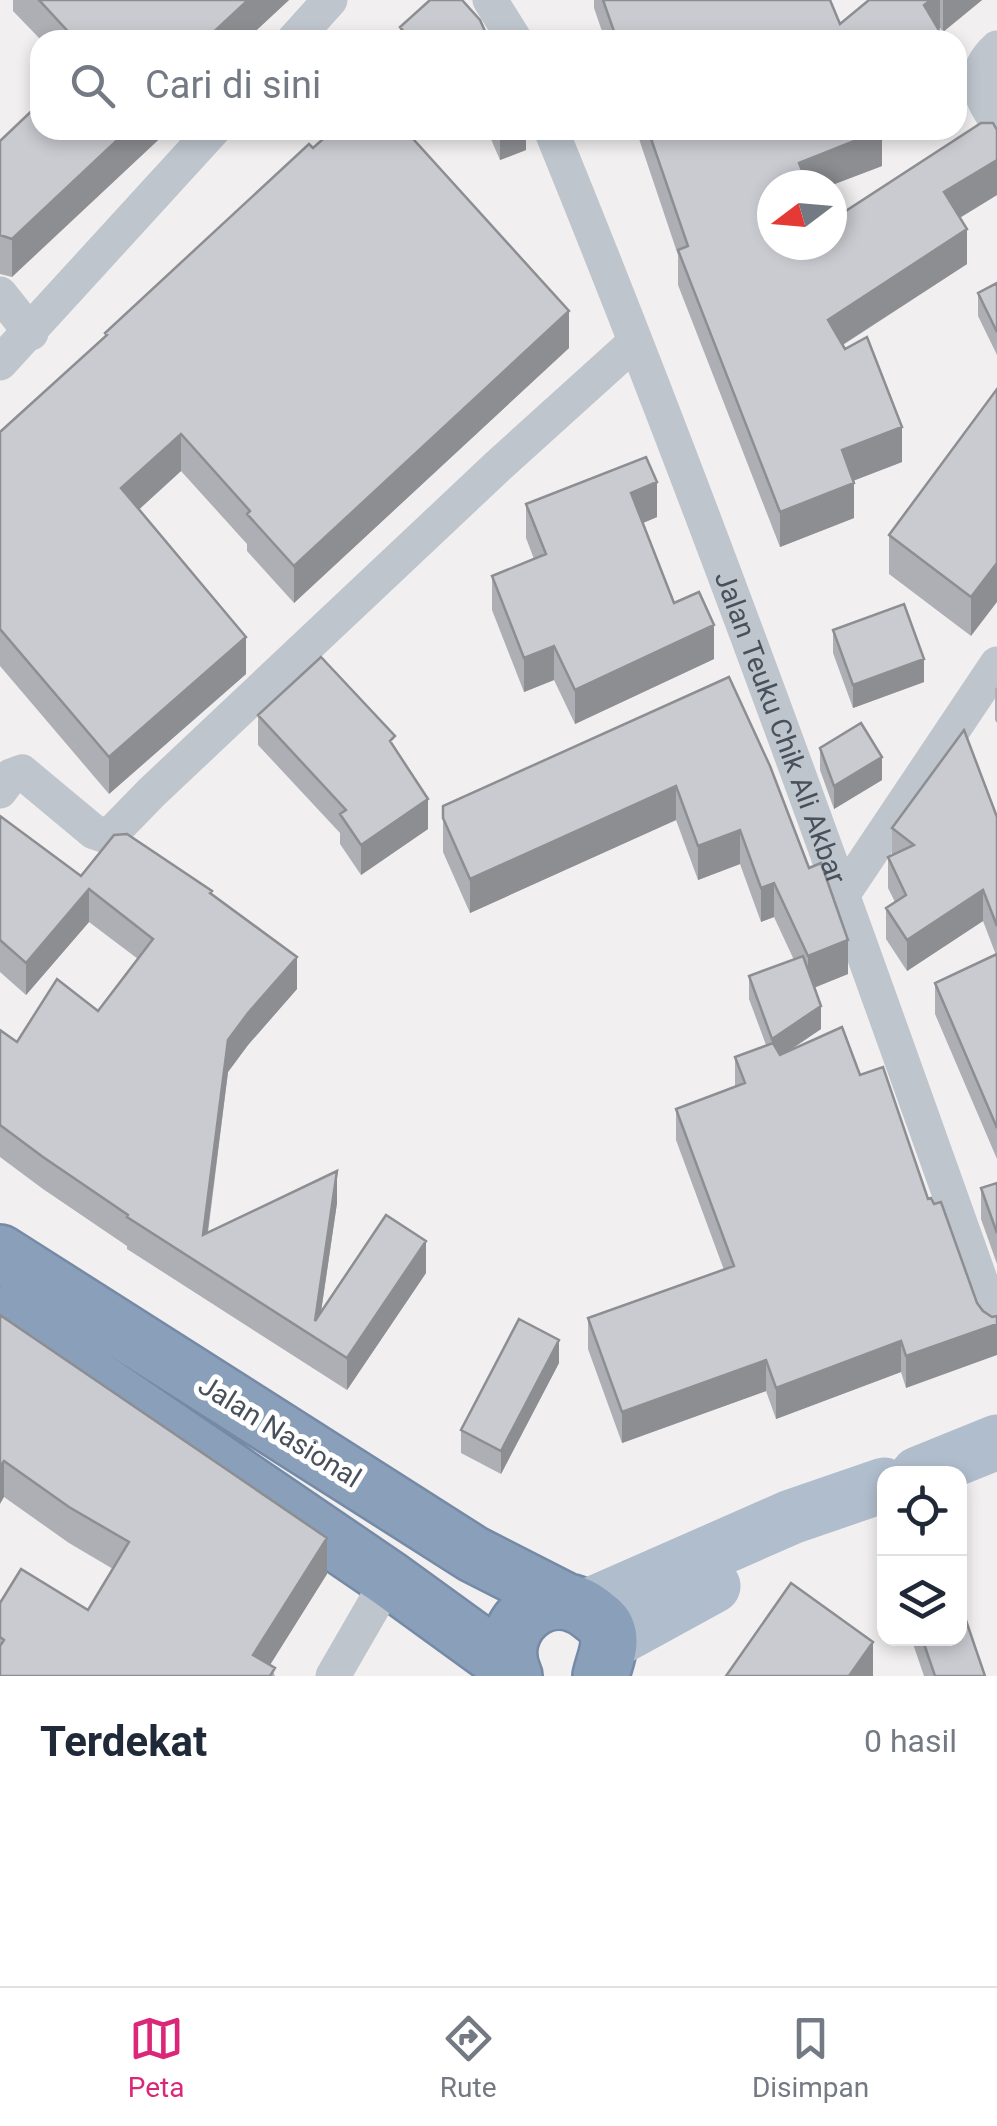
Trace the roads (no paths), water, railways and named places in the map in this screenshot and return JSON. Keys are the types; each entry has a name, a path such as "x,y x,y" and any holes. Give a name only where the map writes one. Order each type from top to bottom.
{"highway":[{"name":"Jalan Nasional","path":"0,1254 590,1632"},
{"name":"Jalan Nasional","path":"2,1320 389,1579 511,1671"},
{"path":"511,1671 508,1646 514,1626 527,1611 545,1602 590,1632"}],"main road":[{"path":"938,1466 997,1442"},
{"path":"967,1491 997,1480"},
{"path":"590,1632 756,1532 877,1488"},
{"path":"590,1632 690,1596 773,1560 877,1524"}],"street":[{"path":"303,30 330,0"},
{"path":"490,0 510,30"},
{"path":"997,48 983,64 978,79 981,96 997,121"},
{"path":"0,363 204,140"},
{"name":"Jalan Teuku Chik Ali Akbar","path":"555,140 843,894 997,1327"},
{"path":"0,294 31,333"},
{"path":"0,791 12,776 22,772 94,832 103,835 114,831 498,466 634,344"},
{"path":"843,894 997,664"},
{"path":"333,1676 389,1579"}]}
